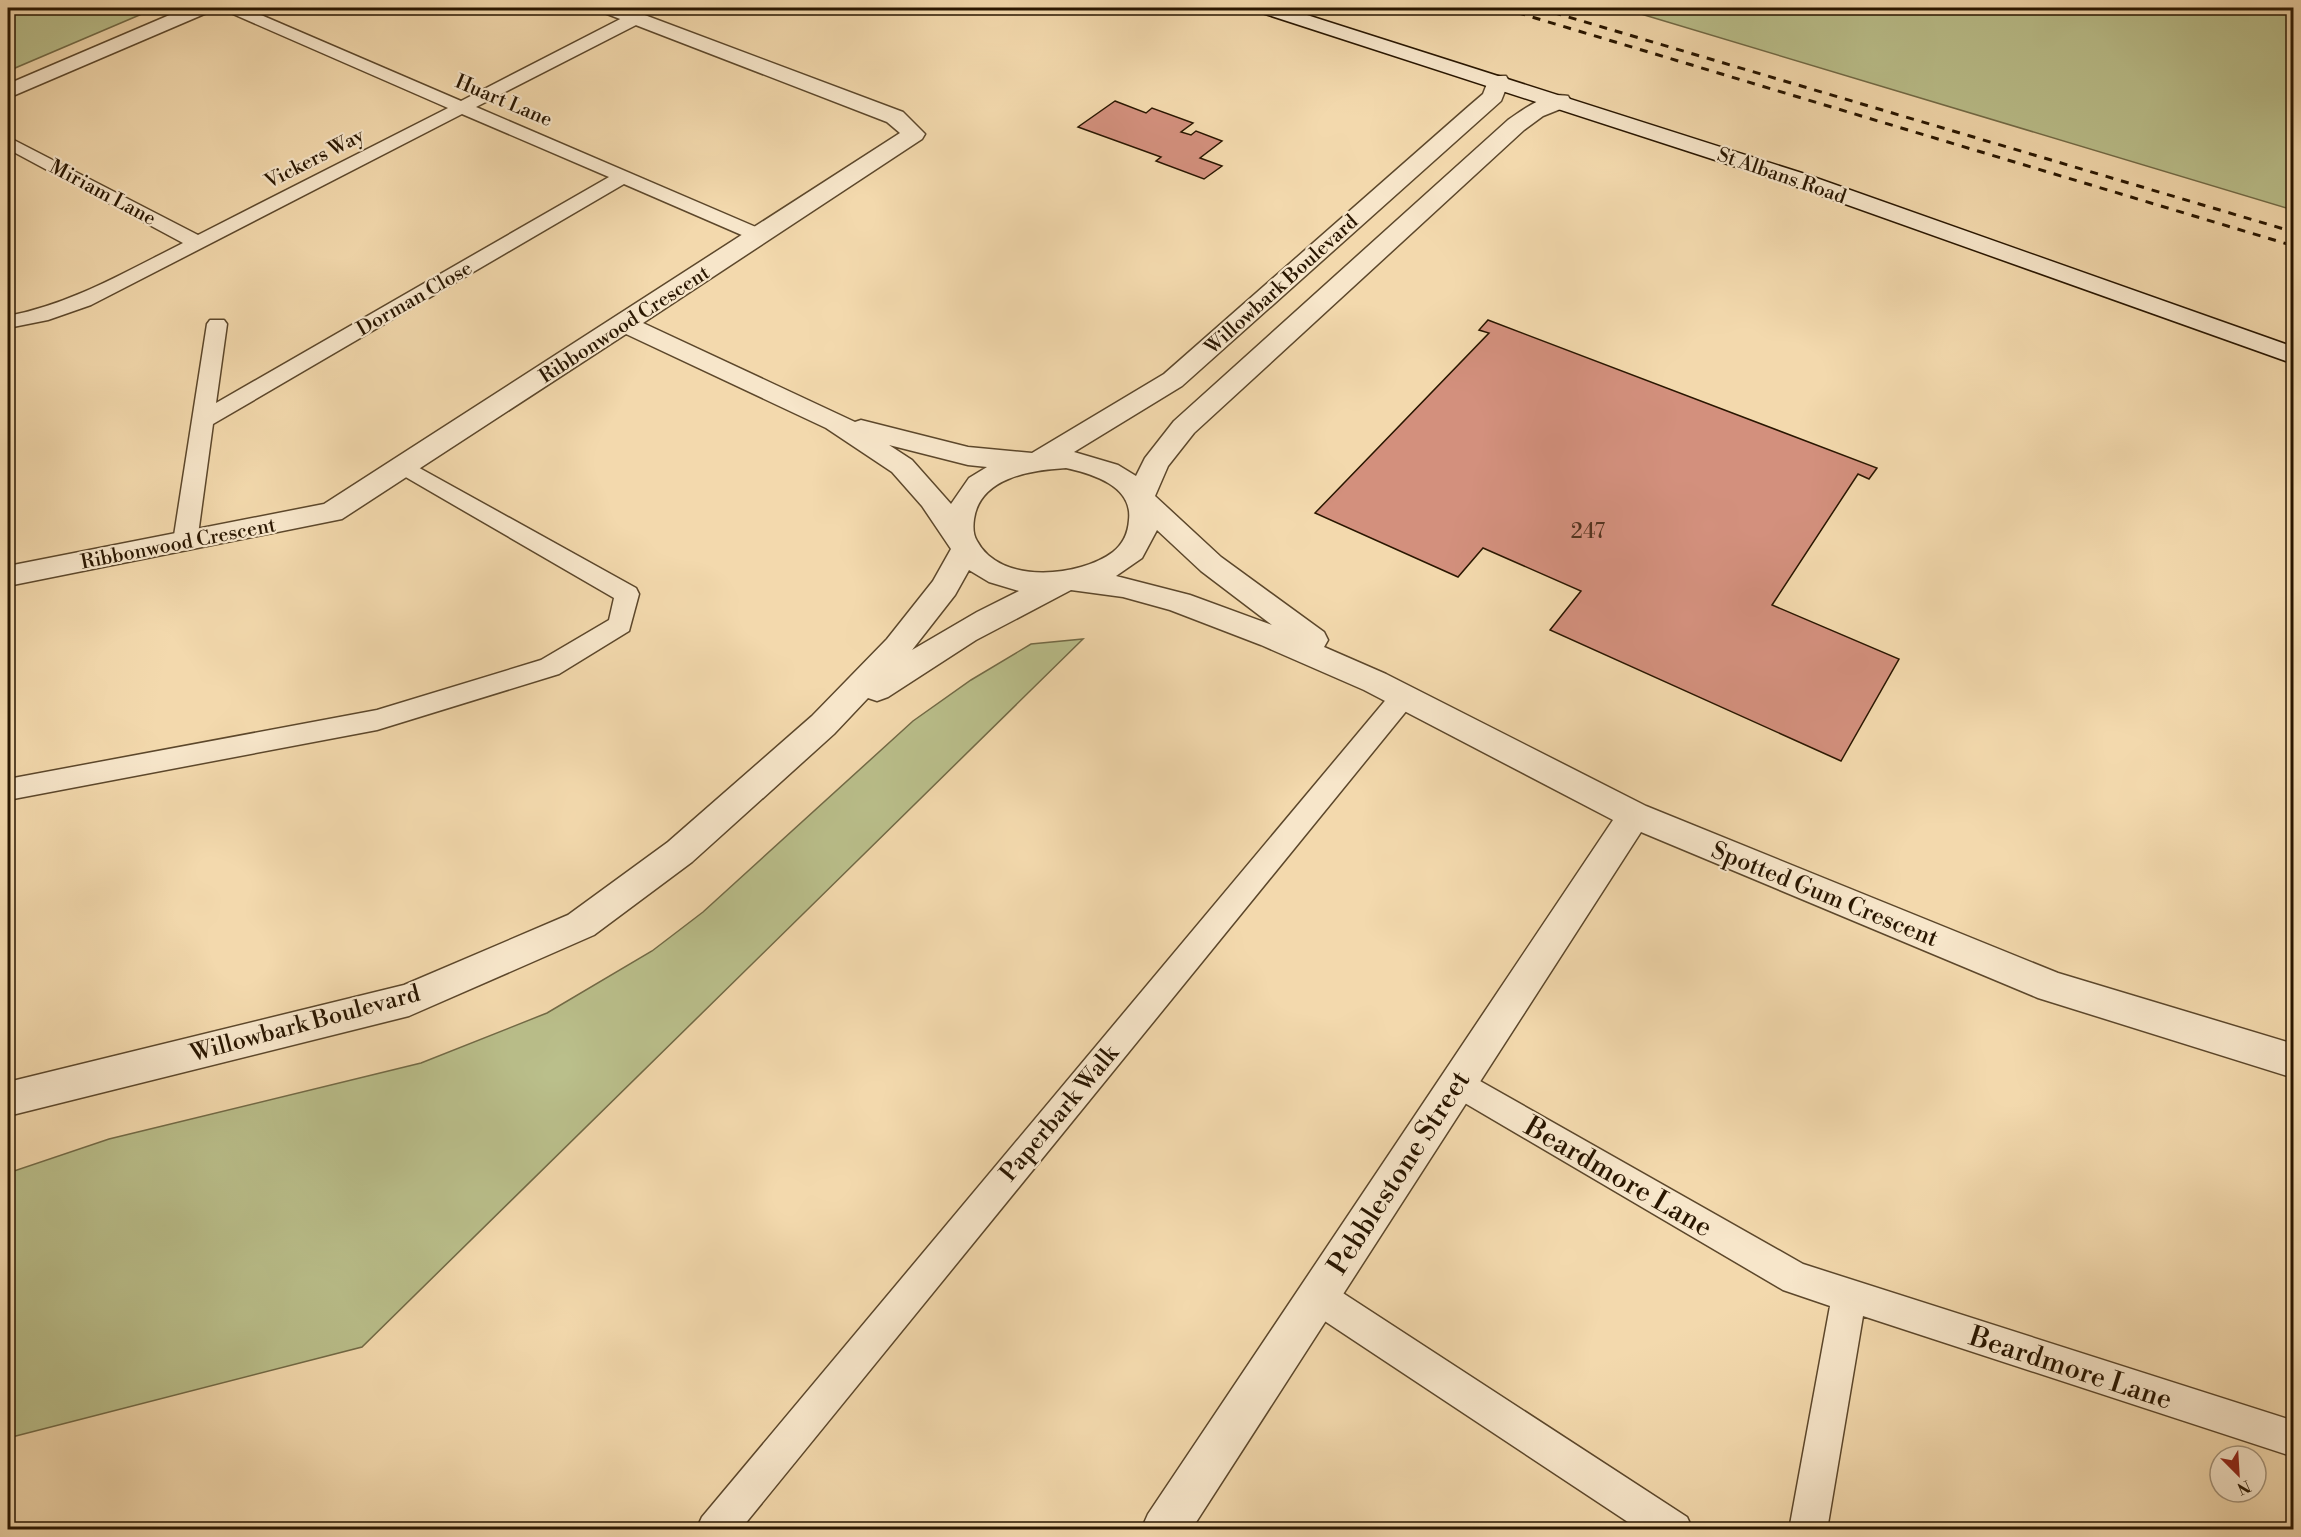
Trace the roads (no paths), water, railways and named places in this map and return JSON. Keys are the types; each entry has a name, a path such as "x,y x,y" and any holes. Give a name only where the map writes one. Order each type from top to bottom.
{"street":[{"path":"8,92 202,8"},
{"name":"Ribbonwood Crescent","path":"8,576 332,512 405,467 914,134 895,117 609,8"},
{"name":"St Albans Road","path":"1266,8 1797,179 2294,356"},
{"name":"Willowbark Boulevard","path":"1034,461 1173,380 1477,111 1493,96 1498,81"},
{"name":"Willowbark Boulevard","path":"1140,498 1155,464 1184,427 1516,125 1535,111 1560,101"},
{"path":"624,324 836,422 902,466 932,499 983,565 1008,577 1037,583 1072,582 1104,572 1126,557 1140,538 1146,518 1140,498 1119,477 1090,464 1066,459 1034,461 968,456 836,422"},
{"path":"964,543 959,519 966,500 980,483 1001,471 1034,461"},
{"name":"Spotted Gum Crescent","path":"1140,498 1166,525 1220,571 1288,623 1389,689"},
{"name":"Willowbark Boulevard","path":"15,1098 409,1000 581,925 680,852 823,725 898,647 944,588 964,543"},
{"name":"Willowbark Boulevard","path":"823,725 933,651 1016,603 1072,582"},
{"name":"Spotted Gum Crescent","path":"1072,582 1123,587 1179,602 1272,637 1389,689 1634,815 2051,987 2294,1061"},
{"name":"Pebblestone Street","path":"1164,1530 1634,815"}],"lane":[{"name":"Huart Lane","path":"232,8 758,235"},
{"name":"Vickers Way","path":"8,322 41,316 84,301 636,18"},
{"name":"Miriam Lane","path":"8,142 198,243"},
{"name":"Dorman Close","path":"204,420 623,177"},
{"path":"185,542 217,324"},
{"path":"8,790 377,720 550,667 620,625 627,594 405,467"},
{"name":"Paperbark Walk","path":"715,1530 1389,689"},
{"name":"Beardmore Lane","path":"1457,1082 1795,1278 2294,1439"},
{"path":"1808,1530 1849,1295"},
{"path":"1317,1296 1674,1530"}],"railway":[{"path":"1502,8 2294,246"},
{"path":"1538,8 2294,232"}]}
